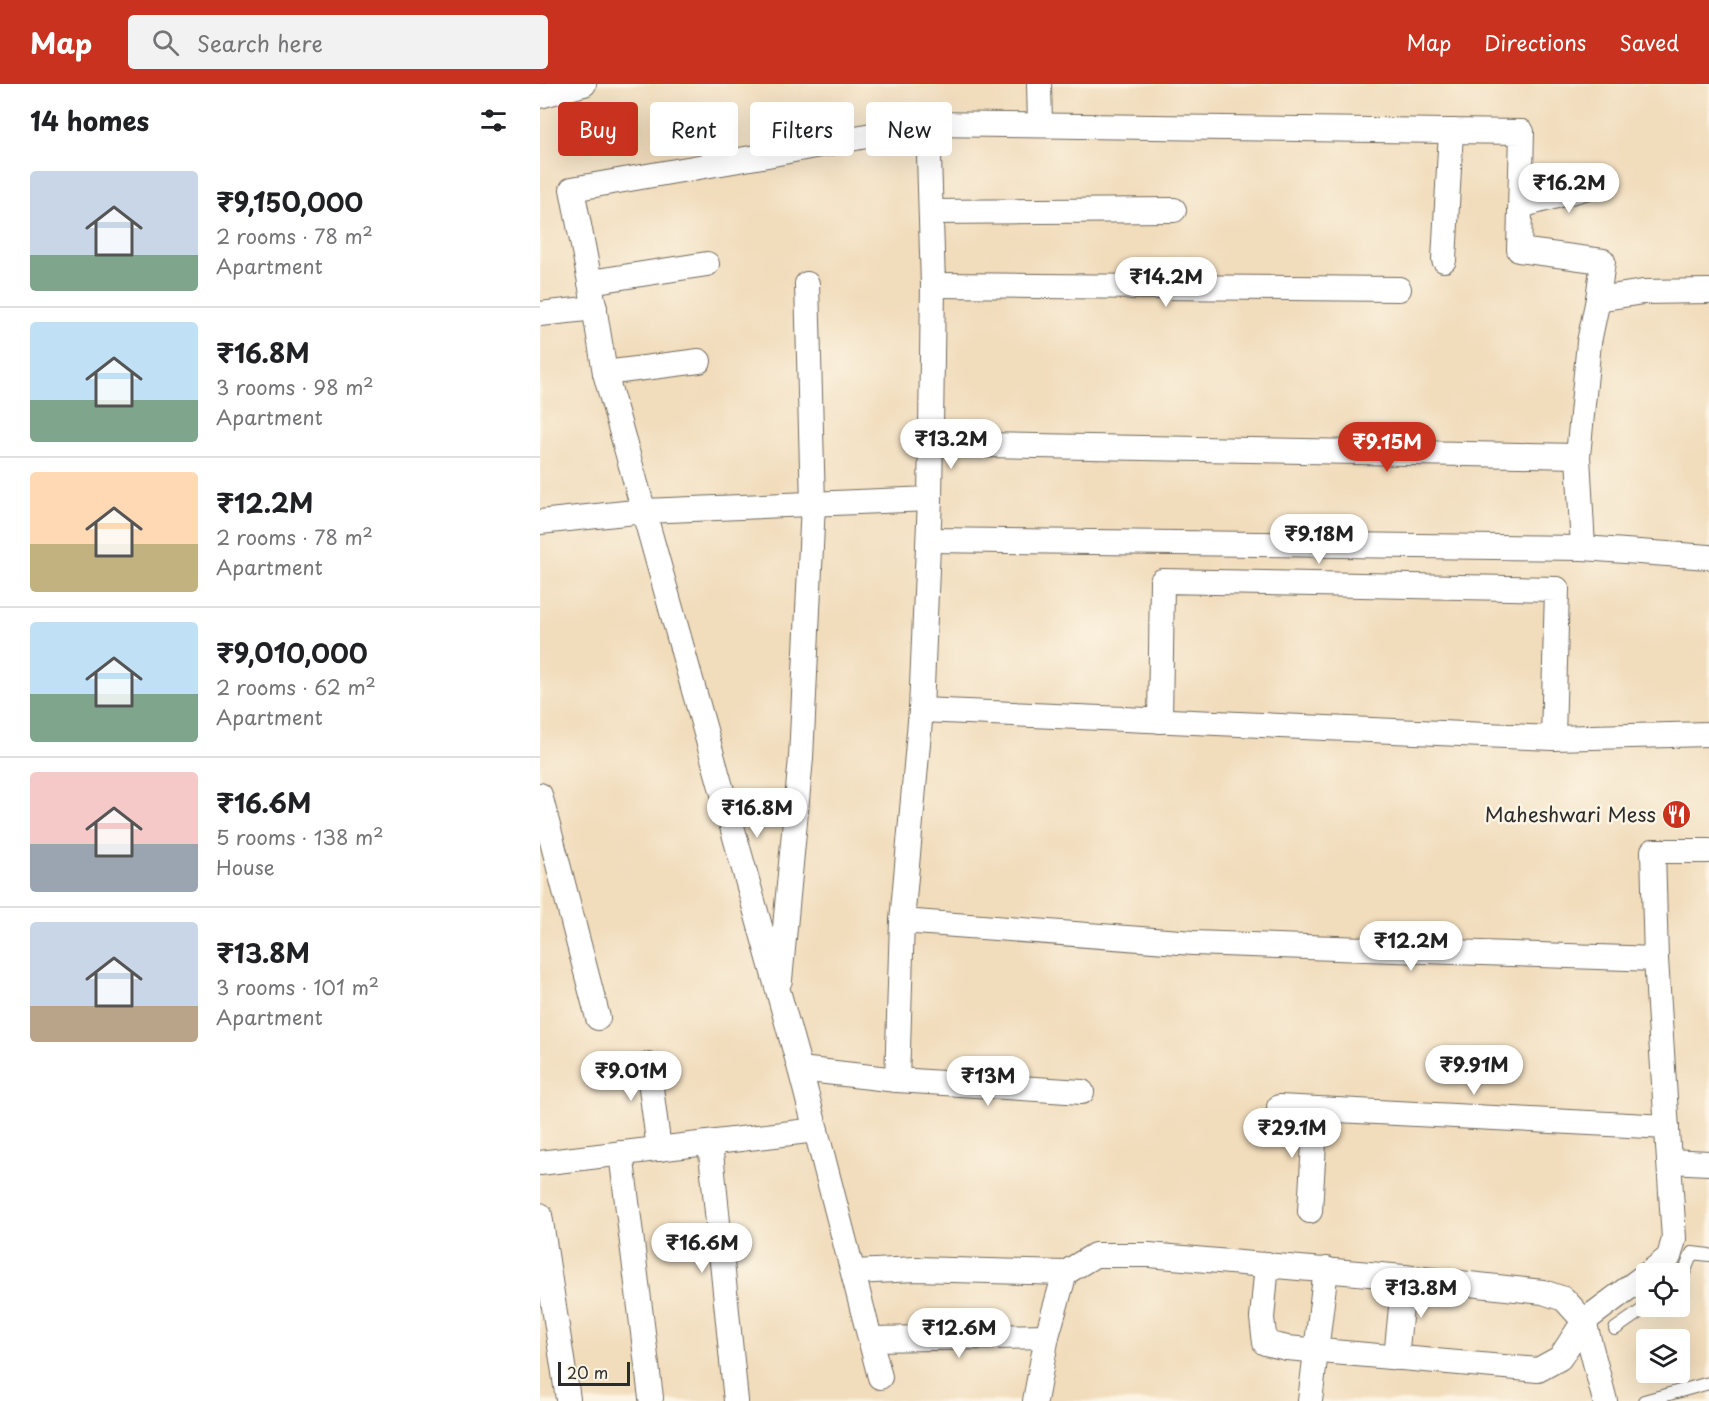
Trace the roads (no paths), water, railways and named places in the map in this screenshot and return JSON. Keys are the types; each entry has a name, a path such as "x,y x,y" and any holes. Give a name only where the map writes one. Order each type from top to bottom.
{"street":[{"path":"540,96 584,84"},
{"path":"1039,84 1040,124"},
{"path":"952,124 1522,132 1519,250 1603,261 1589,342 1578,456 1583,548"},
{"path":"1444,260 1452,131"},
{"path":"866,136 572,189 605,373 800,1069 880,1377"},
{"path":"897,1080 902,921 921,710 930,540 933,285 929,156"},
{"path":"1521,206 1606,182"},
{"path":"931,212 1174,210"},
{"path":"590,282 707,264"},
{"path":"779,995 801,758 813,504 807,284"},
{"path":"933,285 1398,289"},
{"path":"1598,299 1643,292 1709,291"},
{"path":"540,314 595,308"},
{"path":"605,373 699,361"},
{"path":"931,444 1578,456"},
{"path":"540,522 644,511 930,499"},
{"path":"930,540 1583,548 1709,557"},
{"path":"1160,721 1162,581 1557,589 1553,738"},
{"path":"921,710 1553,738 1709,734"},
{"path":"540,795 598,1018"},
{"path":"1662,1263 1669,1257 1674,1239 1656,959 1653,851 1709,851"},
{"path":"902,921 1193,944 1656,959"},
{"path":"648,1065 659,1149"},
{"path":"800,1069 897,1080 1082,1092"},
{"path":"1279,1107 1667,1127"},
{"path":"1310,1211 1316,1109"},
{"path":"540,1162 816,1130"},
{"path":"710,1143 736,1401"},
{"path":"621,1153 651,1398"},
{"path":"1669,1161 1709,1163"},
{"path":"540,1215 568,1399"},
{"path":"854,1272 916,1269 1065,1273 1095,1255 1149,1255 1404,1276 1543,1292 1564,1299 1584,1321 1605,1401"},
{"path":"1267,1264 1262,1318 1265,1343 1315,1351 1538,1370 1560,1358 1584,1321 1636,1284"},
{"path":"1310,1401 1326,1269"},
{"path":"1035,1401 1047,1336 1065,1273"},
{"path":"1396,1358 1404,1276"},
{"path":"871,1339 1047,1336"}],"lane":[{"path":"1688,1263 1692,1252 1709,1255"},
{"path":"1615,1329 1636,1314"},
{"path":"1644,1401 1709,1383"}],"place":[{"name":"Maheshwari Mess","path":"1677,814"}]}
